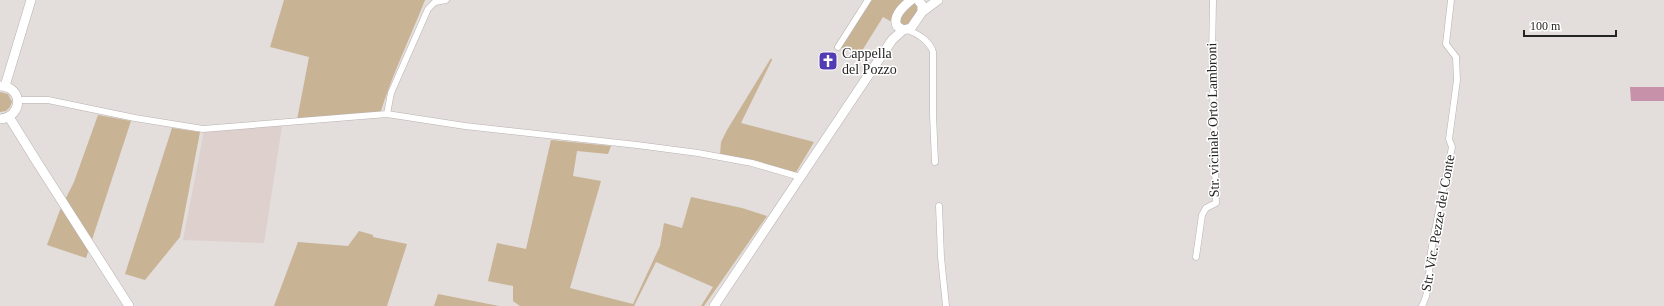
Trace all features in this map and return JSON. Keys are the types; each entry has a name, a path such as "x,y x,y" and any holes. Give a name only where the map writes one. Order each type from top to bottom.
{"main road":[{"path":"32,0 3,86 12,90 18,100 17,108 5,118 36,162 129,306"},
{"path":"871,72 896,24 895,19 897,14 916,0 933,0"},
{"path":"916,0 922,12"},
{"path":"714,306 892,40 905,30 911,28 922,12 938,0"},
{"path":"896,24 905,30"}],"street":[{"path":"387,114 391,93 428,9 435,2 446,0"},
{"name":"Str. vicinale Orto Lambroni","path":"1196,257 1202,215 1206,208 1216,203 1212,58 1213,0"},
{"name":"Str. Vic. Pezze del Conte","path":"1422,306 1428,283 1431,254 1452,147 1449,139 1457,80 1456,57 1446,44 1451,0"},
{"path":"838,47 867,1"},
{"path":"916,21 919,31 933,52 935,162"},
{"path":"905,30 913,32 926,41"},
{"path":"18,100 48,100 135,118 203,129 387,114 465,126 698,153 752,163 800,177"},
{"path":"939,206 941,257 946,306"}],"shaded area":[{"path":"284,0 425,0 380,114 297,120 309,57 270,47"},
{"path":"872,0 905,0 892,22 883,17 860,54 841,48"},
{"path":"914,2 920,6 908,27 904,27 898,21 899,17"},
{"path":"771,58 772,60 741,123 814,142 795,174 720,155 721,142 727,130"},
{"path":"1630,87 1664,87 1664,101 1631,101"},
{"path":"0,92 8,94 12,102 6,111 0,112"},
{"path":"98,115 131,121 86,258 47,245 60,210 74,182"},
{"path":"282,126 264,243 183,240 204,131"},
{"path":"172,128 200,132 180,237 145,280 125,274"},
{"path":"551,140 611,146 608,154 577,151 573,176 601,181 570,288 633,304 660,246 664,223 682,228 691,197 742,208 767,216 704,306 701,306 713,287 656,262 634,306 520,306 513,301 513,286 488,281 497,243 526,249"},
{"path":"359,231 373,235 373,237 407,244 387,306 274,306 298,242 348,246"},
{"path":"438,294 499,306 434,306"}],"place":[{"name":"Cappella del Pozzo","path":"828,61"}]}
